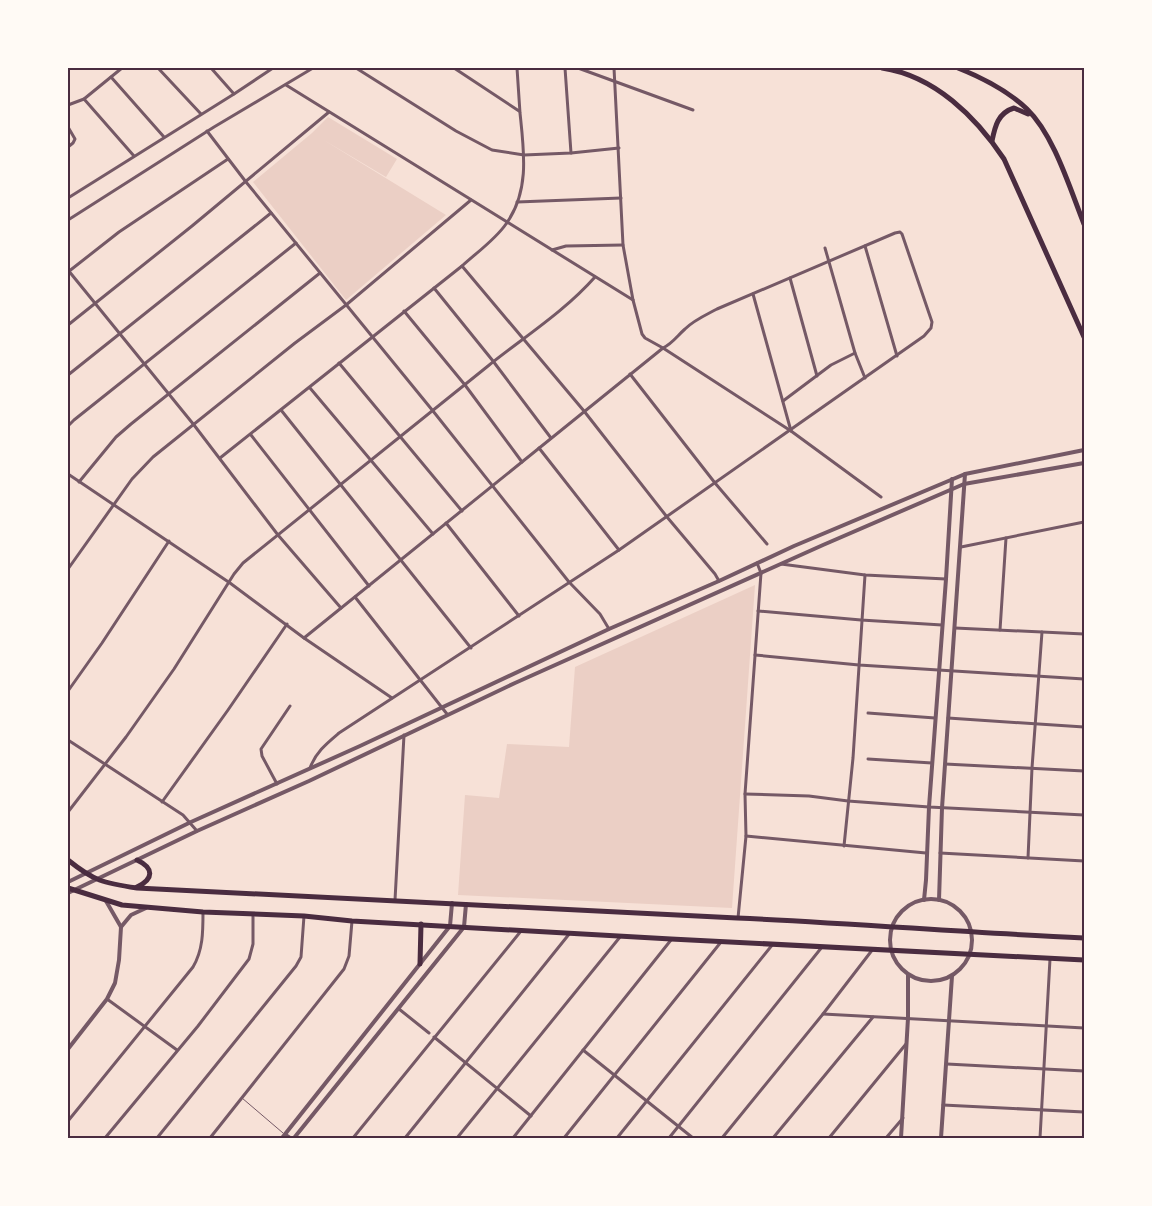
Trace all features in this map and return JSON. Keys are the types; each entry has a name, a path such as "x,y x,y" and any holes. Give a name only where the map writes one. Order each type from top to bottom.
{"main road":[{"path":"882,68 908,75 949,97 976,122 992,141 1004,159 1084,337"},
{"path":"958,68 983,78 1008,93 1028,109 1048,137 1084,224"},
{"path":"992,141 997,122 1002,114 1008,110 1020,109 1036,120"},
{"path":"68,860 95,880 113,885 137,888 892,926 972,933 1084,938"},
{"path":"137,860 148,867 150,872 148,880 137,888"},
{"path":"68,888 106,901 146,908 304,916 352,921 671,940 1084,960"},
{"path":"420,964 422,924"}],"street":[{"path":"68,105 84,99 122,68"},
{"path":"158,68 201,114"},
{"path":"211,68 234,94"},
{"path":"263,68 267,71"},
{"path":"68,198 273,68"},
{"path":"68,220 207,131 314,68"},
{"path":"356,68 480,145 500,152 524,154 571,153 619,148"},
{"path":"454,68 520,111"},
{"path":"220,458 462,266 508,223 523,182 524,154 517,68"},
{"path":"565,68 571,153"},
{"path":"578,68 693,110"},
{"path":"614,68 623,245 633,300 642,334 645,338 791,431 881,497"},
{"path":"111,77 164,136"},
{"path":"286,85 633,300"},
{"path":"84,99 134,156"},
{"path":"68,325 246,182 329,112"},
{"path":"68,127 74,137 74,141 68,147"},
{"path":"207,131 246,182 433,410 570,582 600,614 609,629"},
{"path":"228,159 119,232 68,271 194,425 278,535 341,608"},
{"path":"517,202 621,198"},
{"path":"68,570 141,468 346,305 471,200"},
{"path":"68,375 271,213"},
{"path":"304,638 630,374 672,343 686,328 699,319 897,232 902,234 932,322 931,328 924,336 619,550 392,698 322,747 309,769"},
{"path":"68,426 296,243"},
{"path":"552,250 566,246 623,245"},
{"path":"864,246 897,356"},
{"path":"824,248 864,378"},
{"path":"462,266 584,411 719,581"},
{"path":"79,482 116,437 320,273"},
{"path":"68,812 126,737 174,669 243,563 494,361 553,316 584,290 595,277"},
{"path":"790,278 816,376"},
{"path":"434,288 494,361 551,438"},
{"path":"753,294 791,431"},
{"path":"404,311 464,385 522,462"},
{"path":"783,401 837,361 855,353"},
{"path":"339,363 462,511"},
{"path":"630,374 715,483 767,544"},
{"path":"310,388 433,534"},
{"path":"280,410 471,648"},
{"path":"250,435 369,586"},
{"path":"539,448 619,550"},
{"path":"68,882 191,822 277,784 609,629 756,563 952,479 965,474 1084,450"},
{"path":"68,893 447,714 964,484 1084,463"},
{"path":"68,474 230,583 304,638 392,698"},
{"path":"939,900 942,808 965,474"},
{"path":"924,900 952,479"},
{"path":"961,547 1084,522"},
{"path":"446,523 519,616"},
{"path":"1000,630 1006,538"},
{"path":"68,691 169,541"},
{"path":"738,918 746,836 745,794 761,573 756,563"},
{"path":"781,564 865,575 946,580"},
{"path":"844,846 853,758 865,575"},
{"path":"355,597 447,714"},
{"path":"758,611 942,625"},
{"path":"162,802 287,624"},
{"path":"955,628 1084,634"},
{"path":"1028,858 1029,812 1042,632"},
{"path":"755,656 859,665 1084,679"},
{"path":"277,784 262,756 261,750 290,706"},
{"path":"868,714 935,718"},
{"path":"948,718 1084,727"},
{"path":"396,900 404,735"},
{"path":"68,740 183,815 197,831"},
{"path":"868,758 933,763"},
{"path":"946,764 1084,770"},
{"path":"745,794 809,796 942,808 1084,815"},
{"path":"746,836 926,852"},
{"path":"940,853 1084,861"},
{"path":"924,900 939,900 957,908 964,915 972,933 972,943 970,954 963,967 952,976 930,982 908,975 897,964 891,950 890,941 892,926 904,909 913,903 924,900"},
{"path":"68,1049 108,999 118,972 121,927 106,901"},
{"path":"282,1138 450,926 452,903"},
{"path":"285,1134 292,1138 464,927 466,904"},
{"path":"121,927 131,915 146,908"},
{"path":"68,1122 187,976 199,957 203,940 203,912"},
{"path":"105,1138 248,959 253,944 253,914"},
{"path":"157,1138 296,966 301,956 304,916"},
{"path":"210,1138 344,969 349,956 352,921"},
{"path":"353,1138 521,930"},
{"path":"406,1138 570,933"},
{"path":"457,1138 620,936"},
{"path":"513,1138 671,940"},
{"path":"564,1138 722,942"},
{"path":"617,1138 773,944"},
{"path":"669,1138 822,947"},
{"path":"722,1138 823,1014 873,949"},
{"path":"1040,1138 1050,958"},
{"path":"901,1138 908,1018 908,975"},
{"path":"941,1138 952,976"},
{"path":"108,999 177,1050"},
{"path":"399,1009 429,1033"},
{"path":"823,1014 1084,1028"},
{"path":"773,1138 873,1016"},
{"path":"434,1037 531,1116"},
{"path":"828,1138 906,1044"},
{"path":"583,1050 693,1138"},
{"path":"946,1064 1084,1071"},
{"path":"942,1106 1084,1112"},
{"path":"886,1138 903,1118"}],"lane":[{"path":"242,1098 285,1134"}],"shaded area":[{"path":"328,117 397,159 386,177 322,139 446,215 346,300 253,182 312,133"},
{"path":"755,585 732,908 458,895 465,795 499,798 507,744 569,747 575,667"}]}
